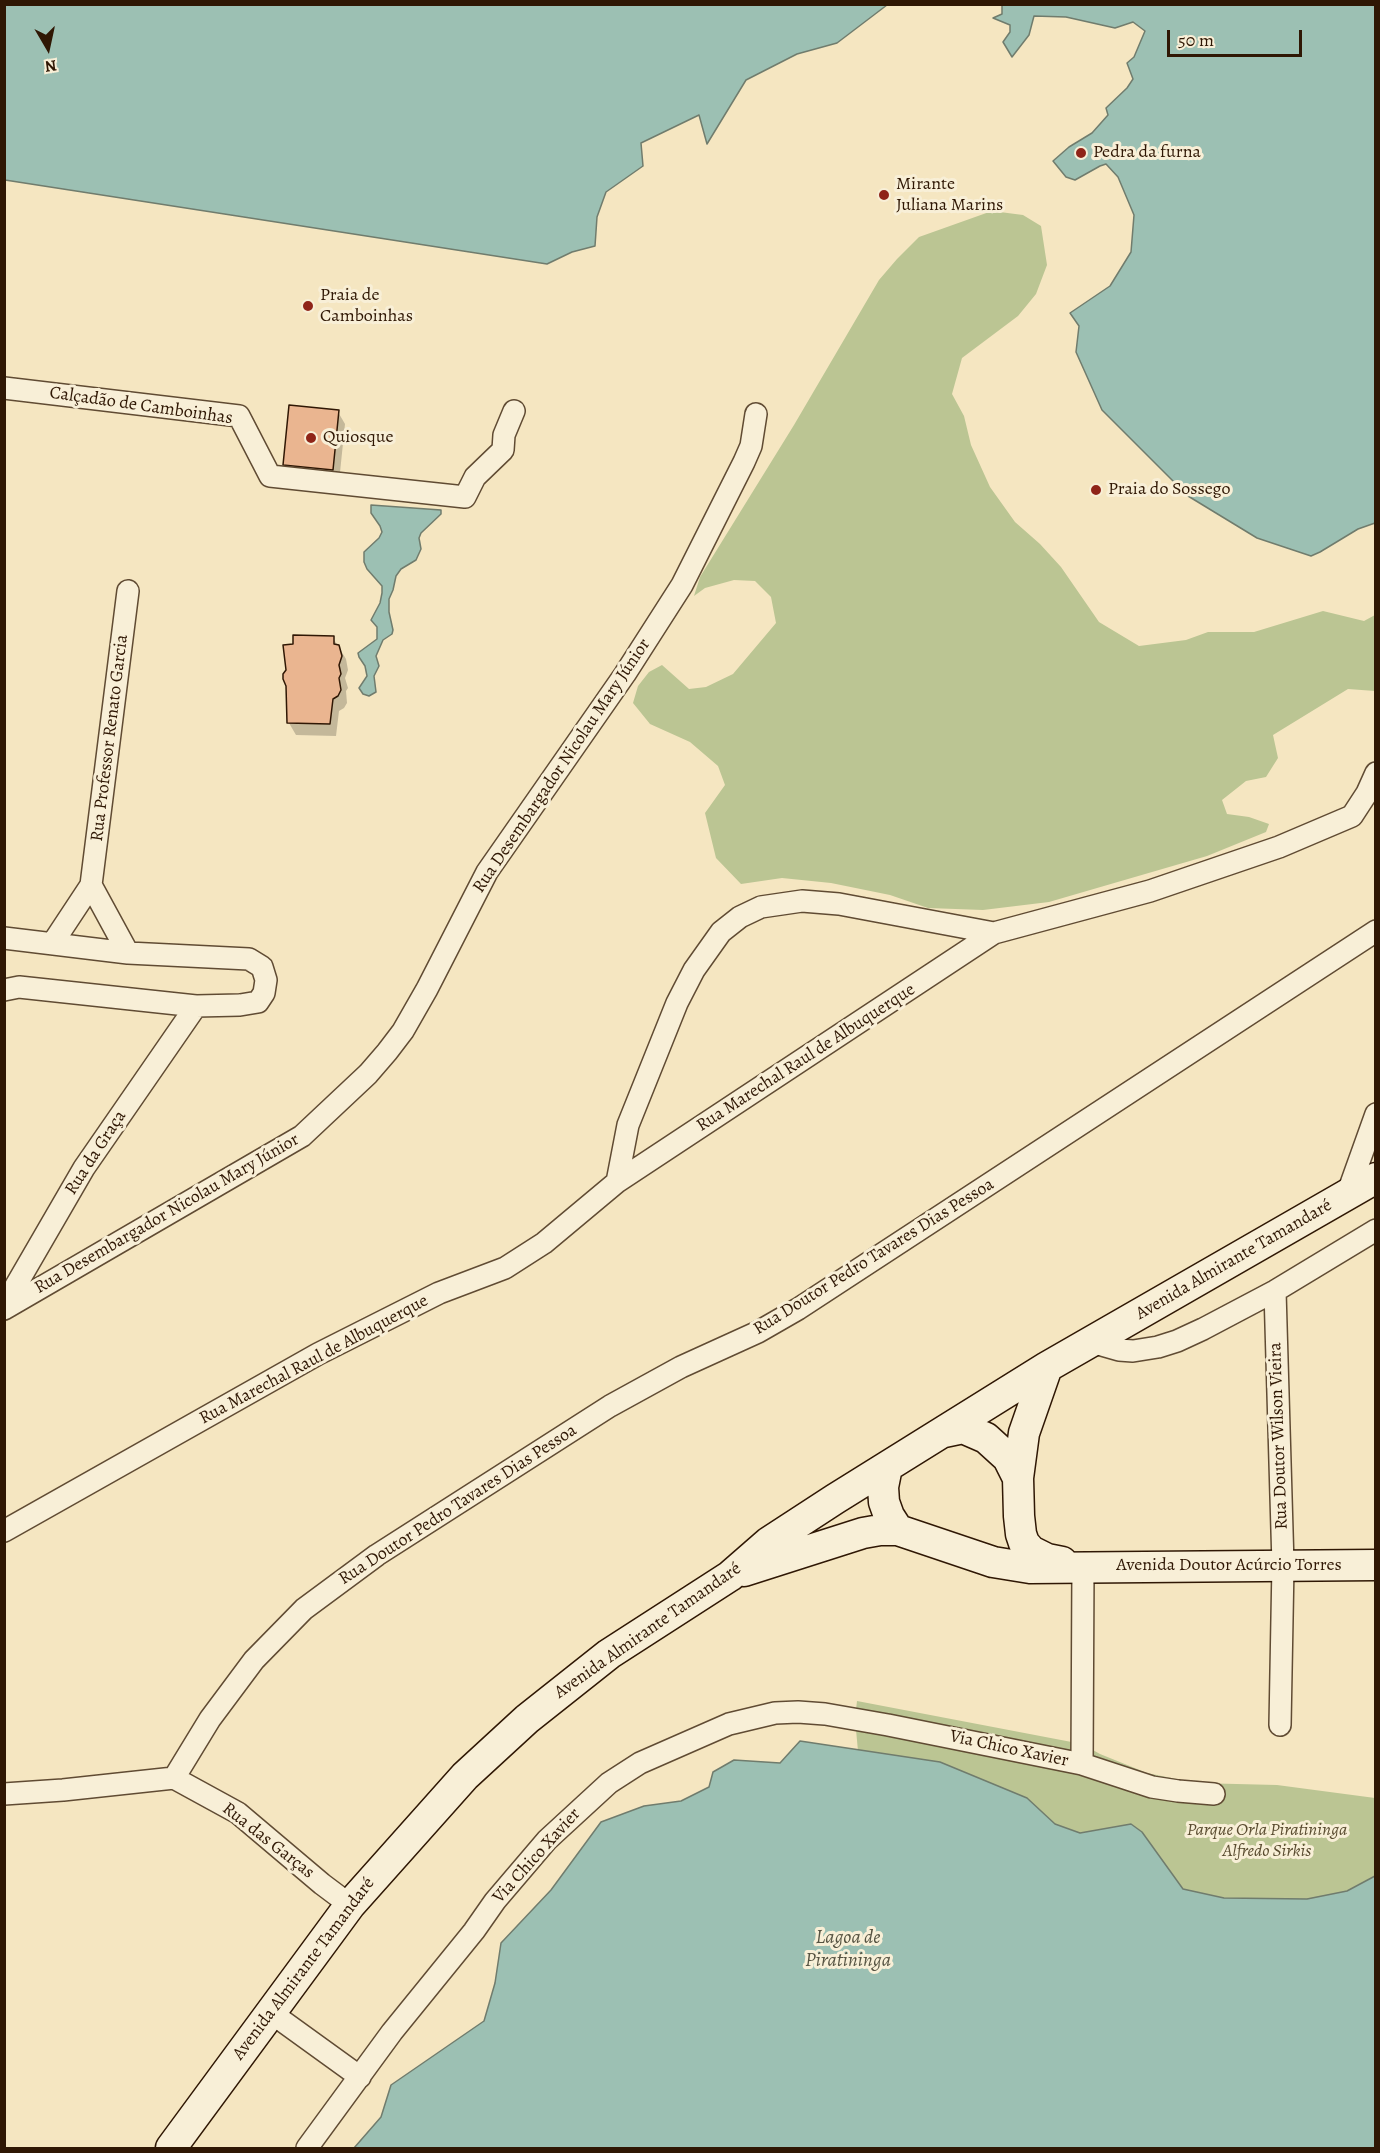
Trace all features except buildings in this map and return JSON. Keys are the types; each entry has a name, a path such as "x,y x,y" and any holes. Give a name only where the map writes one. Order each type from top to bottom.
{"street":[{"name":"Calçadão de Camboinhas","path":"4,388 239,416 270,476 465,497 475,477 503,450 504,435 514,411"},
{"name":"Rua Desembargador Nicolau Mary Júnior","path":"4,1308 302,1136 381,1060 408,1022 487,872 625,674 682,585 751,446 756,414"},
{"name":"Rua Professor Renato Garcia","path":"52,944 92,885 128,591"},
{"name":"Rua Marechal Raul de Albuquerque","path":"4,1531 318,1354 439,1293 505,1268 544,1243 617,1182 994,933 1150,891 1279,847 1352,816 1367,793 1376,773"},
{"path":"92,885 128,953"},
{"name":"Rua Marechal Raul de Albuquerque","path":"617,1182 628,1125 677,1003 694,970 721,932 740,917 761,907 802,901 839,904 994,933"},
{"name":"Rua Doutor Pedro Tavares Dias Pessoa","path":"174,1778 210,1719 254,1660 304,1610 377,1555 610,1406 681,1367 758,1332 798,1309 1376,931"},
{"path":"4,938 128,953 249,959 262,967 266,980 264,993 258,1002 240,1005 196,1006 19,987 4,990"},
{"name":"Rua da Graça","path":"4,1308 84,1168 196,1006"},
{"path":"1347,1195 1376,1114"},
{"name":"Avenida Almirante Tamandaré","path":"171,2148 350,1905 465,1776 527,1719 609,1654 730,1576 769,1542 1047,1367 1376,1178"},
{"name":"Avenida Almirante Tamandaré","path":"1091,1342 1126,1351 1158,1347 1203,1329 1275,1291 1376,1230"},
{"name":"Rua Doutor Wilson Vieira","path":"1275,1291 1283,1565 1281,1725"},
{"name":"Avenida Doutor Acúrcio Torres","path":"1047,1367 1024,1433 1018,1478 1021,1534 1031,1551 1047,1558 1083,1567"},
{"path":"944,1432 963,1428 986,1438 1008,1458 1018,1478"},
{"path":"887,1467 883,1487 884,1502 898,1530"},
{"path":"963,1552 986,1552 1003,1543 1009,1537 1019,1516"},
{"name":"Avenida Doutor Acúrcio Torres","path":"730,1576 863,1533 880,1530 898,1530 993,1562 1030,1568 1376,1565"},
{"path":"1082,1764 1083,1567"},
{"name":"Via Chico Xavier","path":"307,2148 392,2032 474,1931 495,1901 547,1840 609,1783 640,1763 729,1724 775,1713 825,1714 1082,1764 1152,1786 1214,1794"},
{"path":"4,1794 63,1791 174,1778"},
{"name":"Rua das Garças","path":"174,1778 238,1813 350,1905"},
{"path":"270,2012 360,2077"}],"green space":[{"path":"992,211 1023,215 1041,226 1047,265 1036,294 1018,316 962,358 952,394 964,416 971,445 990,487 1015,522 1061,567 1099,622 1139,646 1186,640 1208,632 1254,632 1323,611 1364,621 1375,615 1375,691 1348,689 1273,735 1278,758 1266,777 1246,781 1222,800 1227,814 1249,817 1269,824 1266,832 1207,856 1049,902 983,910 928,908 890,895 831,883 782,878 741,884 716,858 705,813 725,785 718,766 690,742 650,724 633,703 638,686 649,672 662,665 689,689 706,687 733,674 776,623 771,597 755,581 734,580 705,588 694,596 700,577 794,425 879,280 919,237"},
{"name":"Parque Orla Piratininga Alfredo Sirkis","path":"857,1701 1082,1744 1147,1773 1196,1783 1277,1785 1375,1798 1375,1876 1347,1891 1307,1899 1224,1898 1183,1889 1142,1832 1131,1824 1080,1833 1055,1824 1027,1798 940,1762 858,1751 855,1719"}],"water":[{"path":"1002,4 1375,5 1375,523 1358,529 1311,556 1257,538 1188,496 1102,410 1076,352 1079,326 1070,313 1110,286 1131,252 1134,215 1118,177 1106,164 1075,180 1066,177 1053,161 1069,147 1092,133 1108,115 1106,108 1133,79 1127,63 1134,57 1145,31 1133,22 1115,28 1066,17 1034,16 1029,35 1012,57 1003,42 1010,32 1010,25 993,18 1002,14"},
{"path":"4,5 887,5 837,43 797,54 746,80 707,144 699,115 641,143 643,166 606,192 597,217 595,246 572,252 547,264 5,180"},
{"path":"371,505 441,510 441,514 421,533 419,538 421,549 416,560 401,569 396,576 389,599 393,630 392,634 383,640 376,656 379,666 374,676 376,692 369,696 363,694 359,688 367,676 358,653 377,639 377,627 371,620 380,603 382,593 382,586 364,562 364,552 382,532 371,513"},
{"name":"Lagoa de Piratininga","path":"800,1741 940,1762 1027,1798 1055,1824 1080,1833 1131,1824 1142,1832 1183,1889 1224,1898 1307,1899 1347,1891 1375,1876 1375,2148 354,2148 381,2117 391,2085 484,2021 495,1983 501,1943 551,1890 601,1822 644,1806 681,1801 709,1787 713,1772 734,1760 780,1763"}],"place":[{"name":"Pedra da furna","path":"1081,153"},
{"name":"Mirante Juliana Marins","path":"884,195"},
{"name":"Praia de Camboinhas","path":"308,306"},
{"name":"Quiosque","path":"311,438"},
{"name":"Praia do Sossego","path":"1096,490"}]}
